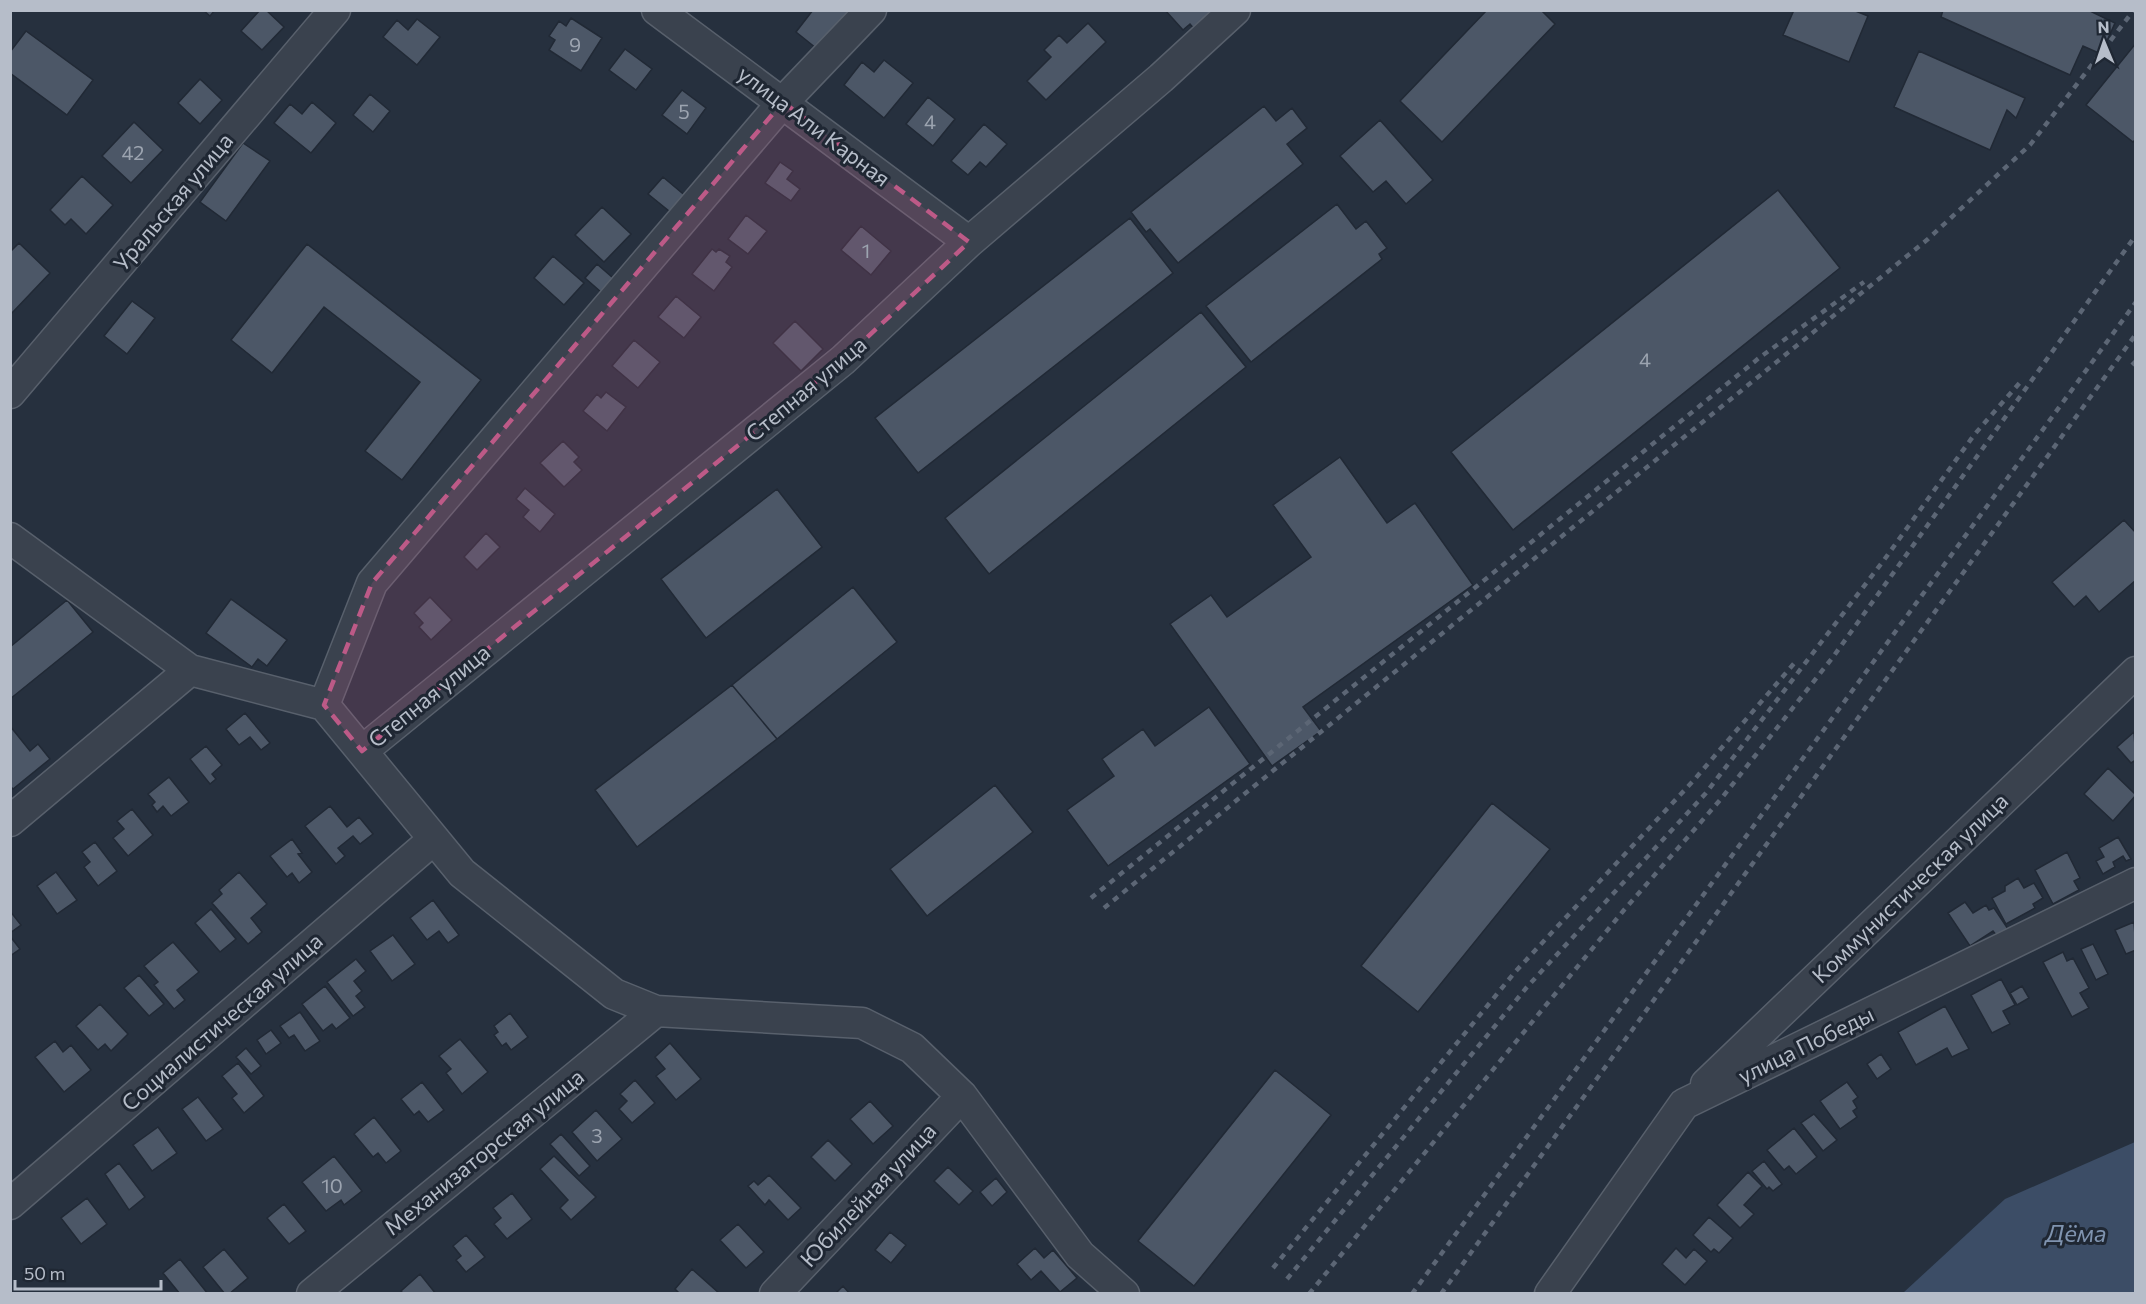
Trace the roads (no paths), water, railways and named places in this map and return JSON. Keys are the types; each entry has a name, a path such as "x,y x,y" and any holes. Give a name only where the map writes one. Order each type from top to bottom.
{"street":[{"name":"улица Али Карная","path":"657,10 969,242"},
{"path":"324,705 372,583 783,102 871,10"},
{"name":"Степная улица","path":"362,751 843,360 969,242 1161,78 1235,10"},
{"name":"Уральская улица","path":"10,393 320,15"},
{"path":"10,538 189,669 324,705 462,873 614,994 656,1011 862,1023 912,1048 962,1096 1080,1256 1124,1293"},
{"path":"10,821 189,669"},
{"name":"Коммунистическая улица","path":"1684,1104 2136,672"},
{"name":"Социалистическая улица","path":"10,1204 434,839"},
{"name":"улица Победы","path":"1550,1293 1684,1104 2136,884"},
{"path":"1786,1007 1786,1021 1792,1033 1810,1042"},
{"name":"Механизаторская улица","path":"312,1293 656,1011"},
{"name":"Юбилейная улица","path":"775,1293 962,1096"}],"water":[{"name":"Дёма","path":"2135,1142 2135,1293 1903,1293 2005,1199"}],"railway":[{"path":"1104,908 1928,239 2030,145 2134,10"},
{"path":"1309,1294 1624,910 1721,799 1833,657 2136,235"},
{"path":"1091,898 1759,358 1864,282"},
{"path":"1412,1294 2136,302"},
{"path":"1441,1294 2136,334"},
{"path":"2132,365 2136,361"},
{"path":"1287,1279 1527,987 1706,793 1884,560 1974,435 2023,379"},
{"path":"1273,1268 1515,972 1694,780 1797,660"}]}
